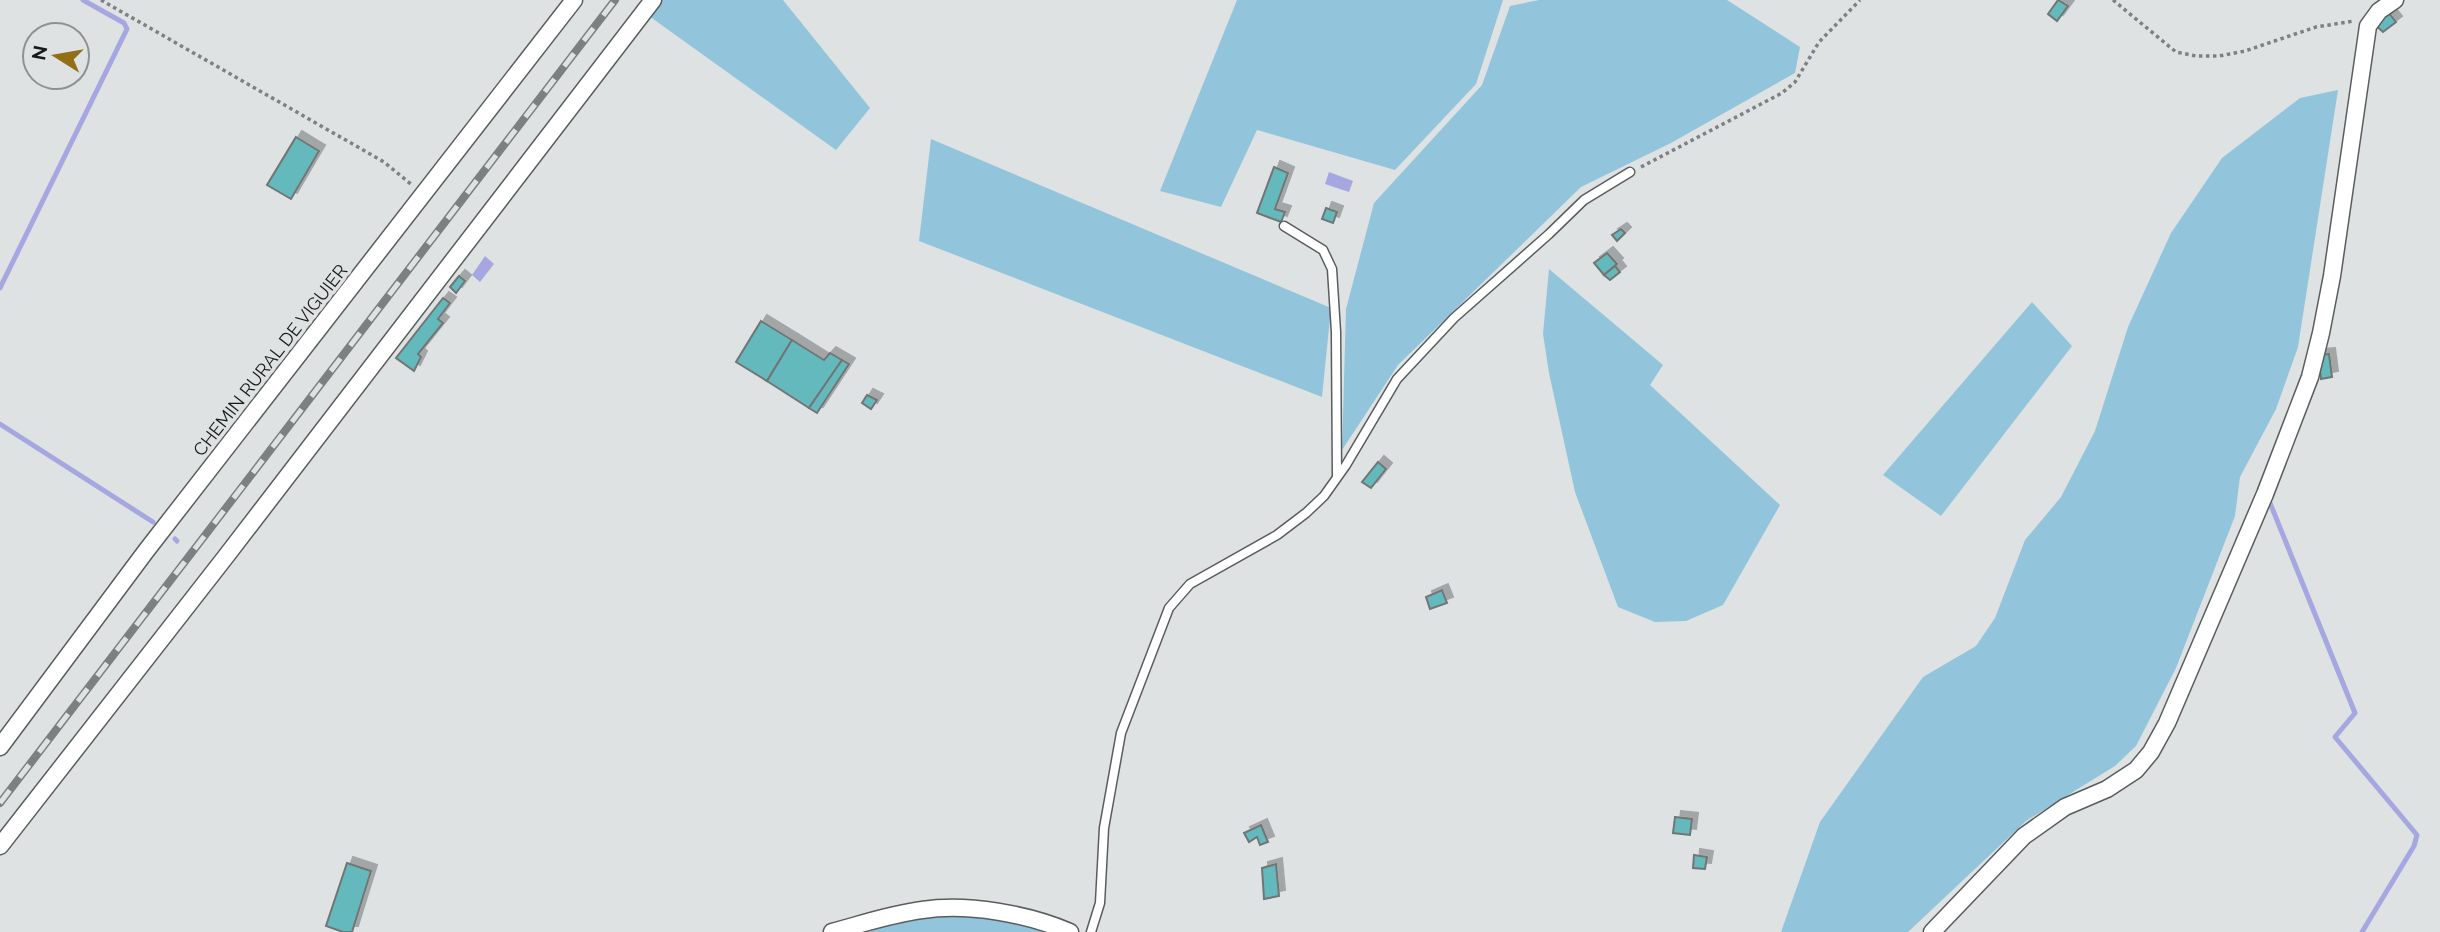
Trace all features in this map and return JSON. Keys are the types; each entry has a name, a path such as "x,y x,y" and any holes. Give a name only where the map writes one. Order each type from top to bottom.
{"street":[{"name":"CHEMIN RURAL DE VIGUIER","path":"0,747 146,551 574,0"},
{"path":"0,846 235,545 653,0"},
{"path":"1932,932 2024,836 2065,807 2107,789 2136,770 2151,752 2167,723 2265,494 2310,377 2332,276 2366,35 2370,22 2379,10 2395,0"},
{"path":"832,932 897,914 951,908 1008,914 1070,932"}],"lane":[{"path":"1091,932 1100,902 1104,828 1121,733 1170,608 1189,584 1287,528 1324,496 1346,465 1397,379 1454,317 1584,200 1630,172"},
{"path":"1284,226 1323,250 1332,269 1336,332 1337,476"}],"path":[{"path":"102,0 384,162 411,182 422,198"},
{"path":"1630,172 1782,93 1795,82 1819,42 1860,0"},
{"path":"2112,0 2176,52 2196,56 2219,56 2245,51 2316,27 2346,21 2370,22"}],"shaded area":[{"path":"662,0 783,0 870,108 836,150 649,16"},
{"path":"1237,0 1503,0 1476,84 1395,170 1257,130 1221,207 1160,191"},
{"path":"1539,0 1727,0 1800,47 1795,73 1671,143 1581,187 1398,365 1342,450 1346,309 1374,203 1482,85 1510,6"},
{"path":"2338,90 2298,347 2276,409 2240,477 2235,516 2176,668 2136,746 2115,766 2026,821 1908,932 1781,932 1820,822 1923,677 1976,646 1995,618 2025,540 2061,497 2095,431 2128,327 2171,233 2222,158 2300,98"},
{"path":"931,139 1331,308 1322,397 919,241"},
{"path":"1329,172 1353,181 1349,192 1325,184"},
{"path":"485,256 494,264 480,282 472,275"},
{"path":"1549,269 1663,365 1650,385 1780,505 1723,605 1686,621 1655,622 1618,607 1575,492 1549,373 1543,334"},
{"path":"2032,302 2072,346 1941,516 1883,475"},
{"path":"962,916 1014,922 1044,932 868,932 918,917"}],"building":[{"path":"2058,0 2068,6 2057,21 2048,14"},
{"path":"2388,12 2396,22 2383,32 2374,24"},
{"path":"296,137 319,151 291,199 267,185"},
{"path":"1274,167 1288,173 1275,209 1285,212 1281,222 1257,213"},
{"path":"1326,208 1337,212 1333,223 1322,219"},
{"path":"1621,229 1625,233 1617,241 1612,235"},
{"path":"1607,253 1617,264 1604,275 1594,263"},
{"path":"1615,266 1620,272 1610,280 1604,275"},
{"path":"459,276 465,281 456,293 450,287"},
{"path":"443,298 450,303 438,319 443,323 418,354 421,357 414,371 396,358"},
{"path":"761,321 792,340 767,381 736,362"},
{"path":"792,340 824,360 830,353 842,360 809,408 767,381"},
{"path":"2329,354 2332,377 2321,379 2318,355"},
{"path":"842,360 849,364 817,413 809,408"},
{"path":"867,395 877,400 871,409 862,403"},
{"path":"1378,462 1386,469 1371,488 1362,482"},
{"path":"1442,590 1447,603 1430,609 1426,597"},
{"path":"1675,817 1692,819 1690,835 1673,833"},
{"path":"1261,825 1268,842 1260,845 1257,837 1249,842 1244,833"},
{"path":"1694,855 1707,857 1705,869 1693,868"},
{"path":"347,863 371,871 352,932 326,926"},
{"path":"1276,864 1279,896 1264,899 1262,868"}],"waterway":[{"path":"0,288 127,29 124,23 83,0"},
{"path":"0,424 153,522"},
{"path":"2268,498 2355,713 2335,737 2417,835 2414,846 2362,932"}],"railway":[{"path":"0,803 615,0"}]}
